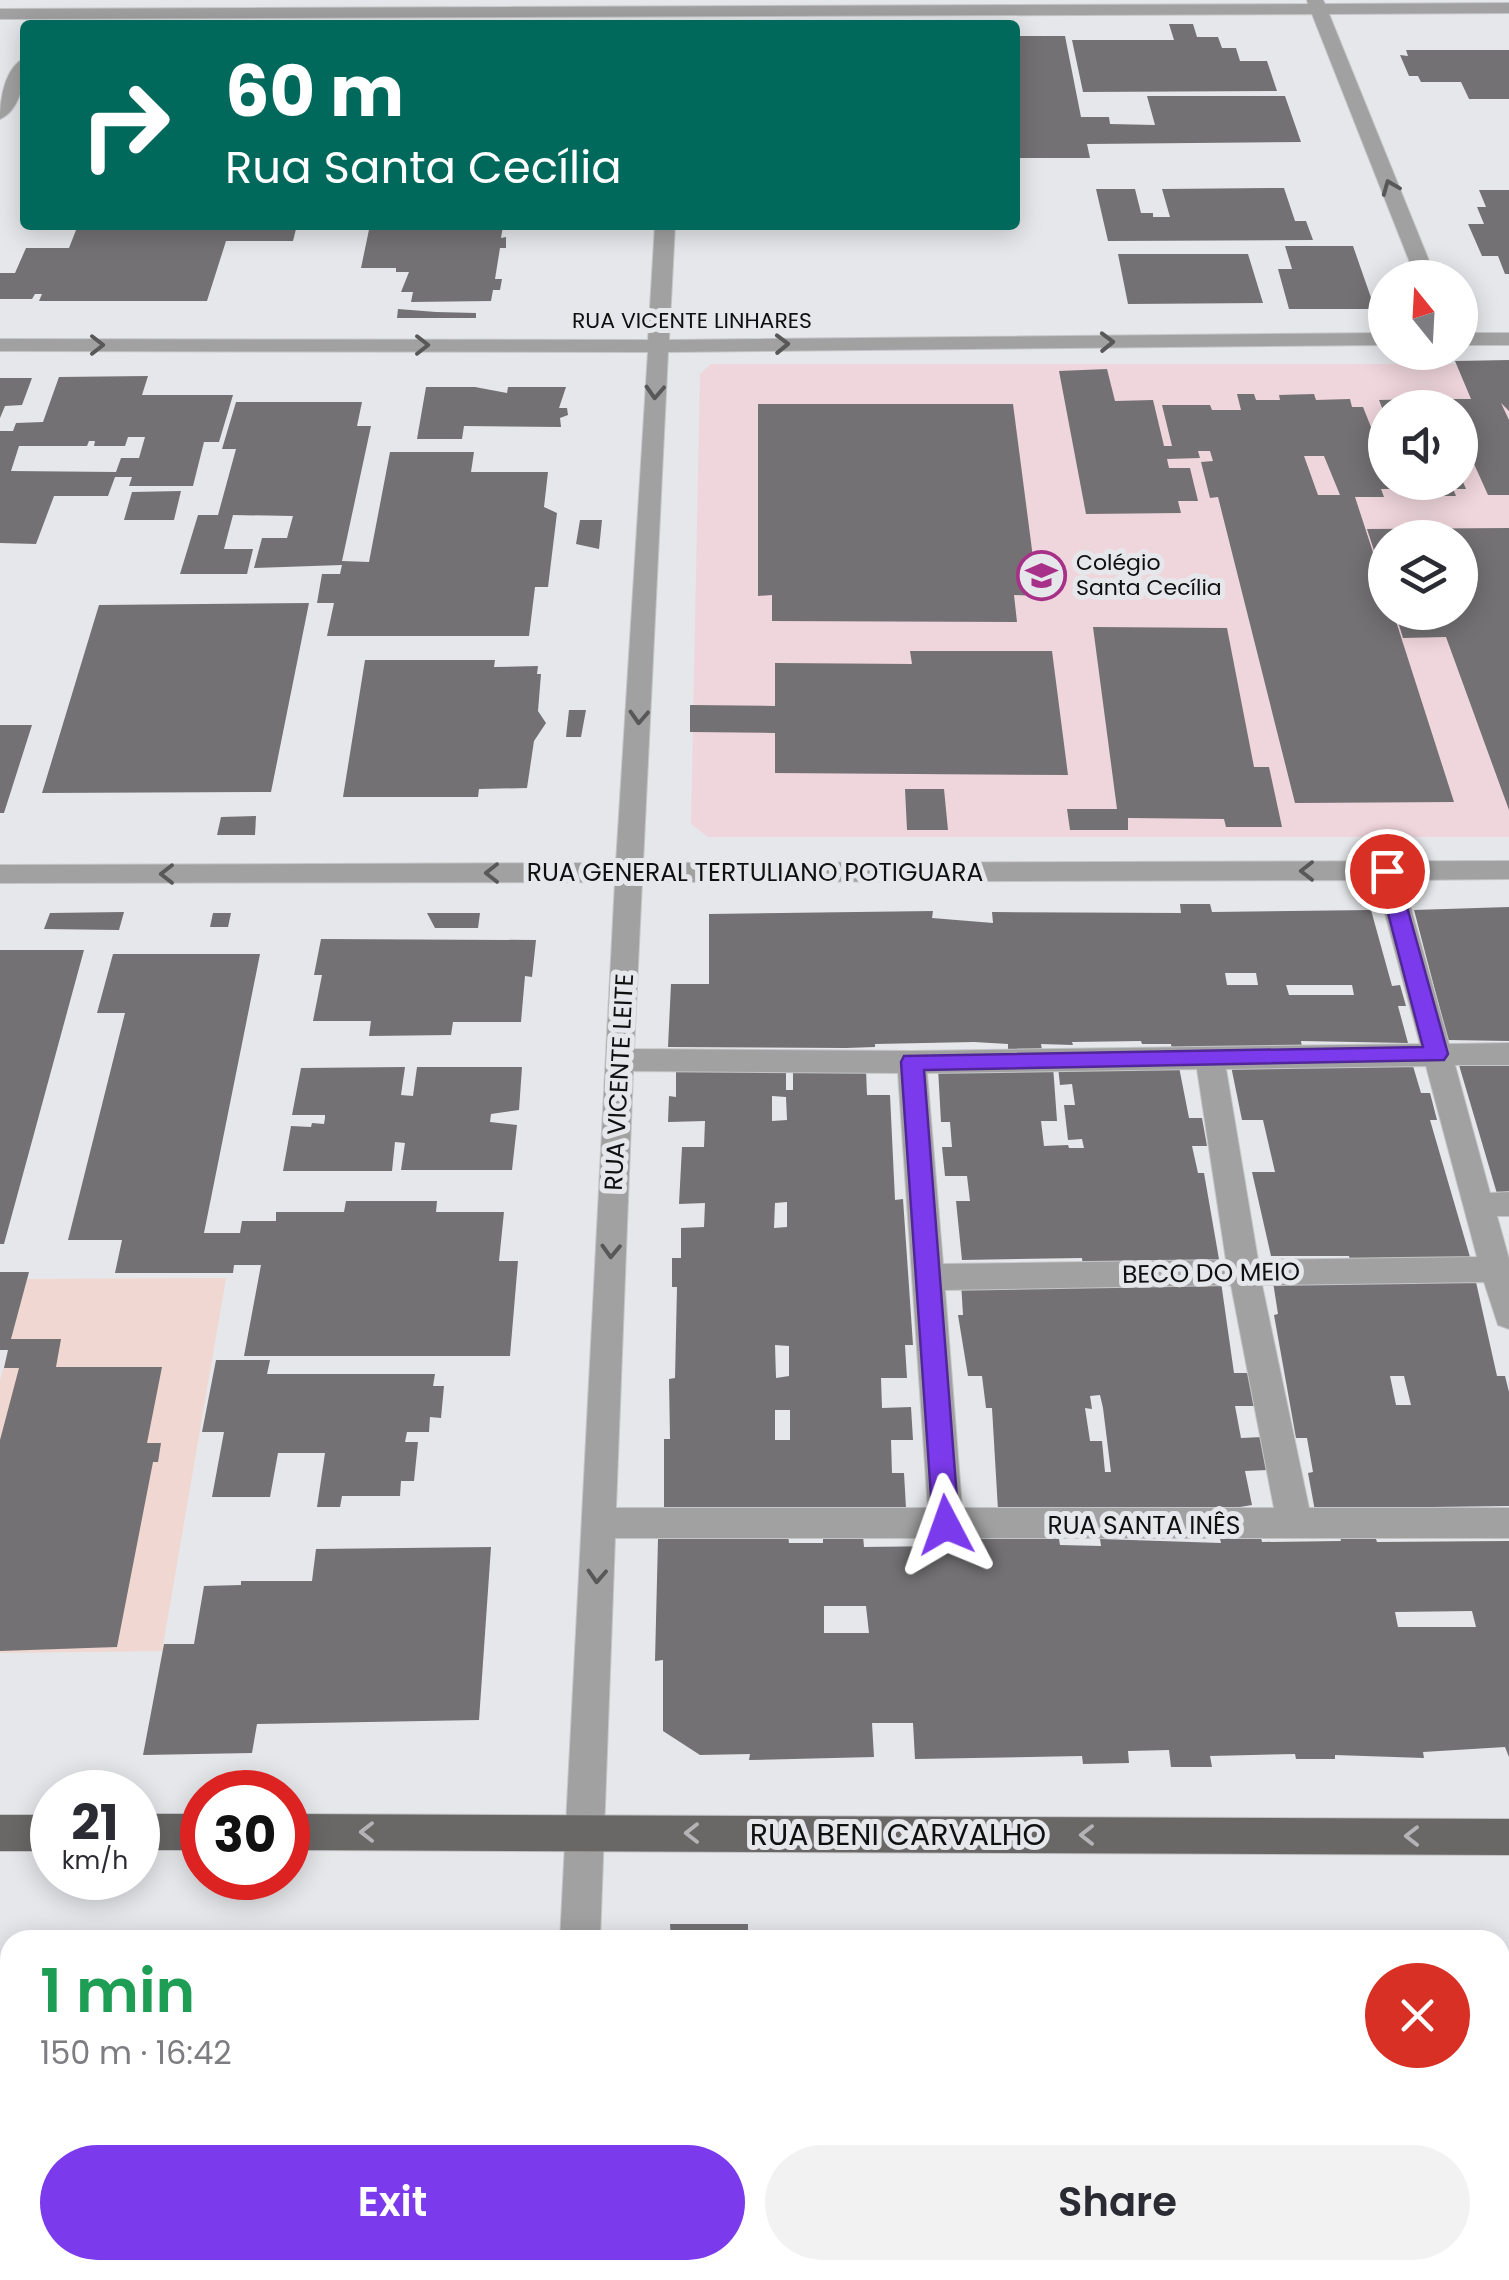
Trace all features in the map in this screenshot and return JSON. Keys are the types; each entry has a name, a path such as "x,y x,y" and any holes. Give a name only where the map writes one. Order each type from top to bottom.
{"main road":[{"path":"0,1833 30,1832"},
{"name":"RUA BENI CARVALHO","path":"310,1832 1509,1836"}],"street":[{"path":"0,14 678,12 1316,4 1509,8"},
{"path":"1316,4 1419,260"},
{"path":"0,114 20,73"},
{"name":"RUA VICENTE LEITE","path":"580,1930 619,1060 665,230"},
{"path":"1478,338 1509,338"},
{"name":"RUA VICENTE LINHARES","path":"0,345 658,346 1368,339"},
{"name":"RUA GENERAL TERTULIANO POTIGUARA","path":"0,874 1509,870"},
{"path":"1387,871 1509,1316"},
{"path":"619,1060 912,1062 1509,1054"},
{"path":"1210,1059 1244,1272 1296,1525"},
{"path":"912,1062 946,1525"},
{"path":"1477,1205 1509,1204"},
{"name":"BECO DO MEIO","path":"928,1277 1494,1270"},
{"name":"RUA SANTA INÊS","path":"599,1523 1509,1523"}],"shaded area":[{"name":"Colégio Santa Cecília","path":"711,364 1368,364 1368,370 1478,370 1478,364 1509,364 1509,837 708,837 691,824 700,374"},
{"path":"226,1278 162,1651 0,1653 0,1381 27,1279"}],"building":[{"path":"1169,24 1193,24 1197,37 1218,37 1222,48 1236,48 1240,61 1267,61 1277,91 1083,92 1072,40 1174,40"},
{"path":"1020,36 1065,36 1081,117 1109,117 1110,124 1155,125 1147,96 1285,96 1301,142 1087,144 1090,158 1020,158"},
{"path":"1406,50 1509,50 1509,99 1469,99 1461,82 1421,82 1418,76 1409,76 1400,55 1408,56"},
{"path":"1284,188 1295,221 1306,221 1313,240 1108,241 1096,189 1135,189 1141,213 1170,217 1162,189"},
{"path":"1479,190 1509,190 1509,274 1505,274 1498,256 1482,256 1468,224 1484,224 1477,207 1486,207"},
{"path":"76,230 296,230 293,241 226,241 207,301 39,301 42,294 35,294 32,299 0,299 0,273 15,273 26,248 69,248"},
{"path":"369,230 502,230 501,238 506,237 506,248 500,248 495,279 502,279 500,290 493,290 491,301 411,302 413,292 401,292 409,272 361,268"},
{"path":"1285,246 1353,246 1368,289 1368,309 1289,309 1278,269 1292,269"},
{"path":"1118,254 1248,254 1263,303 1128,304"},
{"path":"398,309 476,313 476,318 397,318"},
{"path":"1509,360 1509,411 1501,403 1509,420 1509,495 1488,495 1478,473 1478,390 1467,390 1459,370 1478,370 1478,361"},
{"path":"1107,369 1115,401 1153,400 1164,446 1172,446 1162,405 1210,405 1212,410 1241,410 1237,394 1254,394 1256,400 1280,400 1279,395 1314,394 1316,400 1350,399 1352,407 1363,407 1368,420 1368,497 1355,497 1368,537 1368,630 1399,630 1454,802 1295,803 1218,497 1210,498 1201,462 1213,461 1210,451 1198,451 1200,458 1167,459 1169,468 1190,468 1198,501 1178,501 1181,513 1086,514 1059,371","holes":["1304,456 1324,456 1340,495 1318,495"]},
{"path":"148,376 142,395 233,395 219,442 204,442 193,486 129,486 132,477 115,477 108,496 54,496 36,544 0,543 0,431 13,431 16,423 43,422 59,377","holes":["128,437 145,437 139,458 121,458 116,472 11,471 19,446 87,446 89,441 95,441 94,446 125,446"]},
{"path":"0,378 32,378 22,405 5,406 0,418"},
{"path":"426,387 475,387 507,393 508,387 566,387 559,408 567,408 568,415 560,418 561,427 464,426 462,439 417,439"},
{"path":"236,402 362,402 357,426 371,426 342,561 369,562 390,452 474,452 471,472 548,472 544,507 557,513 548,587 535,587 529,636 327,636 334,603 317,603 322,574 340,574 342,565 254,568 262,538 287,538 293,516 233,515 224,549 253,549 247,574 180,574 198,515 218,515 236,449 222,449"},
{"path":"758,404 1013,404 1038,596 1014,595 1017,622 772,621 772,595 758,596"},
{"path":"181,491 174,520 124,520 132,492"},
{"path":"580,520 602,520 599,549 576,544"},
{"path":"1478,528 1509,528 1509,810 1446,637 1403,638 1401,630 1478,630"},
{"path":"309,603 271,792 42,793 99,605"},
{"path":"1093,627 1227,628 1254,767 1269,767 1282,827 1226,827 1224,819 1128,818 1128,830 1070,830 1067,809 1117,809"},
{"path":"910,651 1052,651 1068,775 775,773 775,733 690,732 690,705 775,706 775,663 912,664"},
{"path":"365,660 495,660 494,667 538,666 538,711 546,723 534,741 527,788 479,789 478,797 343,797"},
{"path":"569,710 586,710 581,737 566,737"},
{"path":"0,725 32,725 4,813 0,813"},
{"path":"905,789 944,789 948,830 907,830"},
{"path":"256,816 255,835 217,835 221,817"},
{"path":"1180,904 1210,904 1212,912 1371,910 1392,986 1400,985 1406,1006 1398,1006 1408,1043 1301,1041 1302,1047 1172,1050 1171,1044 1141,1041 1072,1042 1073,1045 1041,1044 1042,1050 1008,1051 1008,1044 974,1042 846,1048 668,1047 671,984 709,984 709,914 933,911 932,918 993,923 992,912 1181,913","holes":["1225,973 1256,973 1258,985 1227,985","1286,985 1352,985 1354,995 1289,995"]},
{"path":"1509,907 1509,1041 1448,1040 1414,910"},
{"path":"124,912 119,930 44,929 50,913"},
{"path":"213,913 231,913 228,927 210,927"},
{"path":"427,913 480,913 478,928 435,928"},
{"path":"321,939 536,940 532,977 525,976 521,1022 453,1022 451,1035 369,1036 371,1021 313,1021 322,975 314,975"},
{"path":"0,950 84,950 4,1244 0,1244"},
{"path":"113,954 260,954 204,1233 240,1233 242,1221 276,1221 276,1212 344,1212 346,1201 437,1201 436,1212 504,1212 499,1261 518,1261 510,1356 244,1356 261,1265 234,1265 233,1273 115,1273 122,1240 68,1240 125,1013 97,1013"},
{"path":"1459,1065 1509,1066 1509,1197 1498,1197"},
{"path":"1053,1066 1057,1121 1041,1121 1044,1146 1069,1148 1084,1148 1082,1139 1068,1140 1064,1105 1075,1105 1072,1084 1060,1085 1058,1067 1179,1067 1189,1118 1202,1118 1207,1146 1192,1146 1198,1173 1204,1173 1220,1265 1083,1267 1082,1258 962,1260 956,1201 970,1201 967,1176 945,1176 942,1147 952,1147 950,1122 941,1122 938,1068"},
{"path":"1231,1066 1413,1066 1421,1093 1430,1093 1437,1120 1430,1120 1470,1257 1375,1258 1378,1265 1351,1265 1349,1256 1271,1256 1252,1172 1275,1172 1263,1120 1242,1120"},
{"path":"405,1067 401,1095 413,1096 417,1067 522,1067 519,1110 491,1114 490,1122 517,1125 512,1170 401,1170 405,1143 395,1142 392,1171 283,1171 291,1126 324,1124 325,1115 292,1115 301,1068"},
{"path":"676,1070 786,1070 786,1090 793,1090 793,1070 866,1070 867,1095 890,1095 895,1200 903,1199 913,1345 905,1345 907,1378 881,1378 882,1408 911,1407 913,1440 891,1440 892,1473 904,1473 906,1508 664,1512 664,1439 670,1439 669,1379 675,1378 677,1287 672,1287 672,1258 681,1258 681,1228 704,1227 705,1203 679,1204 682,1147 704,1147 705,1121 668,1122 669,1096 676,1097","holes":["772,1096 786,1097 787,1120 772,1121","787,1202 787,1227 774,1228 775,1203","775,1345 789,1346 789,1376 776,1378","775,1410 790,1410 790,1440 775,1440"]},
{"path":"0,1272 29,1272 11,1339 61,1339 56,1367 162,1367 147,1443 161,1443 158,1462 153,1462 117,1647 0,1651 0,1440 19,1368 4,1368 8,1350 0,1350"},
{"path":"961,1282 1221,1282 1234,1373 1249,1373 1256,1406 1235,1406 1241,1438 1263,1437 1268,1470 1245,1471 1252,1505 998,1510 992,1408 986,1408 982,1376 968,1376 958,1315 963,1315","holes":["1100,1395 1111,1472 1105,1472 1102,1441 1090,1441 1085,1408 1092,1409 1090,1396"]},
{"path":"1273,1282 1476,1282 1497,1376 1505,1376 1509,1392 1509,1506 1432,1507 1434,1511 1315,1511 1307,1438 1296,1438 1274,1315 1278,1314","holes":["1390,1376 1404,1376 1411,1405 1396,1405"]},
{"path":"216,1360 270,1360 267,1374 435,1374 433,1386 444,1386 441,1418 430,1417 429,1432 407,1432 405,1442 418,1442 414,1481 401,1481 400,1496 342,1496 340,1507 317,1507 325,1453 278,1453 270,1497 212,1497 224,1432 202,1432"},
{"path":"1260,1534 1262,1542 1341,1541 1340,1537 1375,1536 1377,1542 1509,1541 1509,1757 1505,1747 1423,1752 1424,1758 1210,1756 1212,1767 1171,1767 1169,1750 1128,1751 1129,1763 1083,1764 1082,1756 915,1759 913,1723 872,1723 874,1757 749,1760 750,1754 700,1755 663,1731 663,1660 655,1661 658,1539 788,1535 789,1543 823,1543 823,1535 863,1535 864,1547 944,1546 944,1539 982,1538 1059,1539 1060,1545 1101,1546 1100,1539 1221,1543 1219,1535","holes":["824,1606 866,1606 869,1633 824,1633","1472,1611 1476,1627 1398,1627 1395,1612"]},
{"path":"491,1547 479,1720 257,1724 252,1753 143,1755 164,1644 194,1644 204,1586 241,1585 241,1581 312,1581 316,1549"},
{"path":"670,1924 748,1924 748,1930 670,1930"}],"place":[{"name":"Colégio Santa Cecília","path":"1041,575"}],"route":[{"path":"946,1525 912,1062 1436,1054 1387,871"}]}
